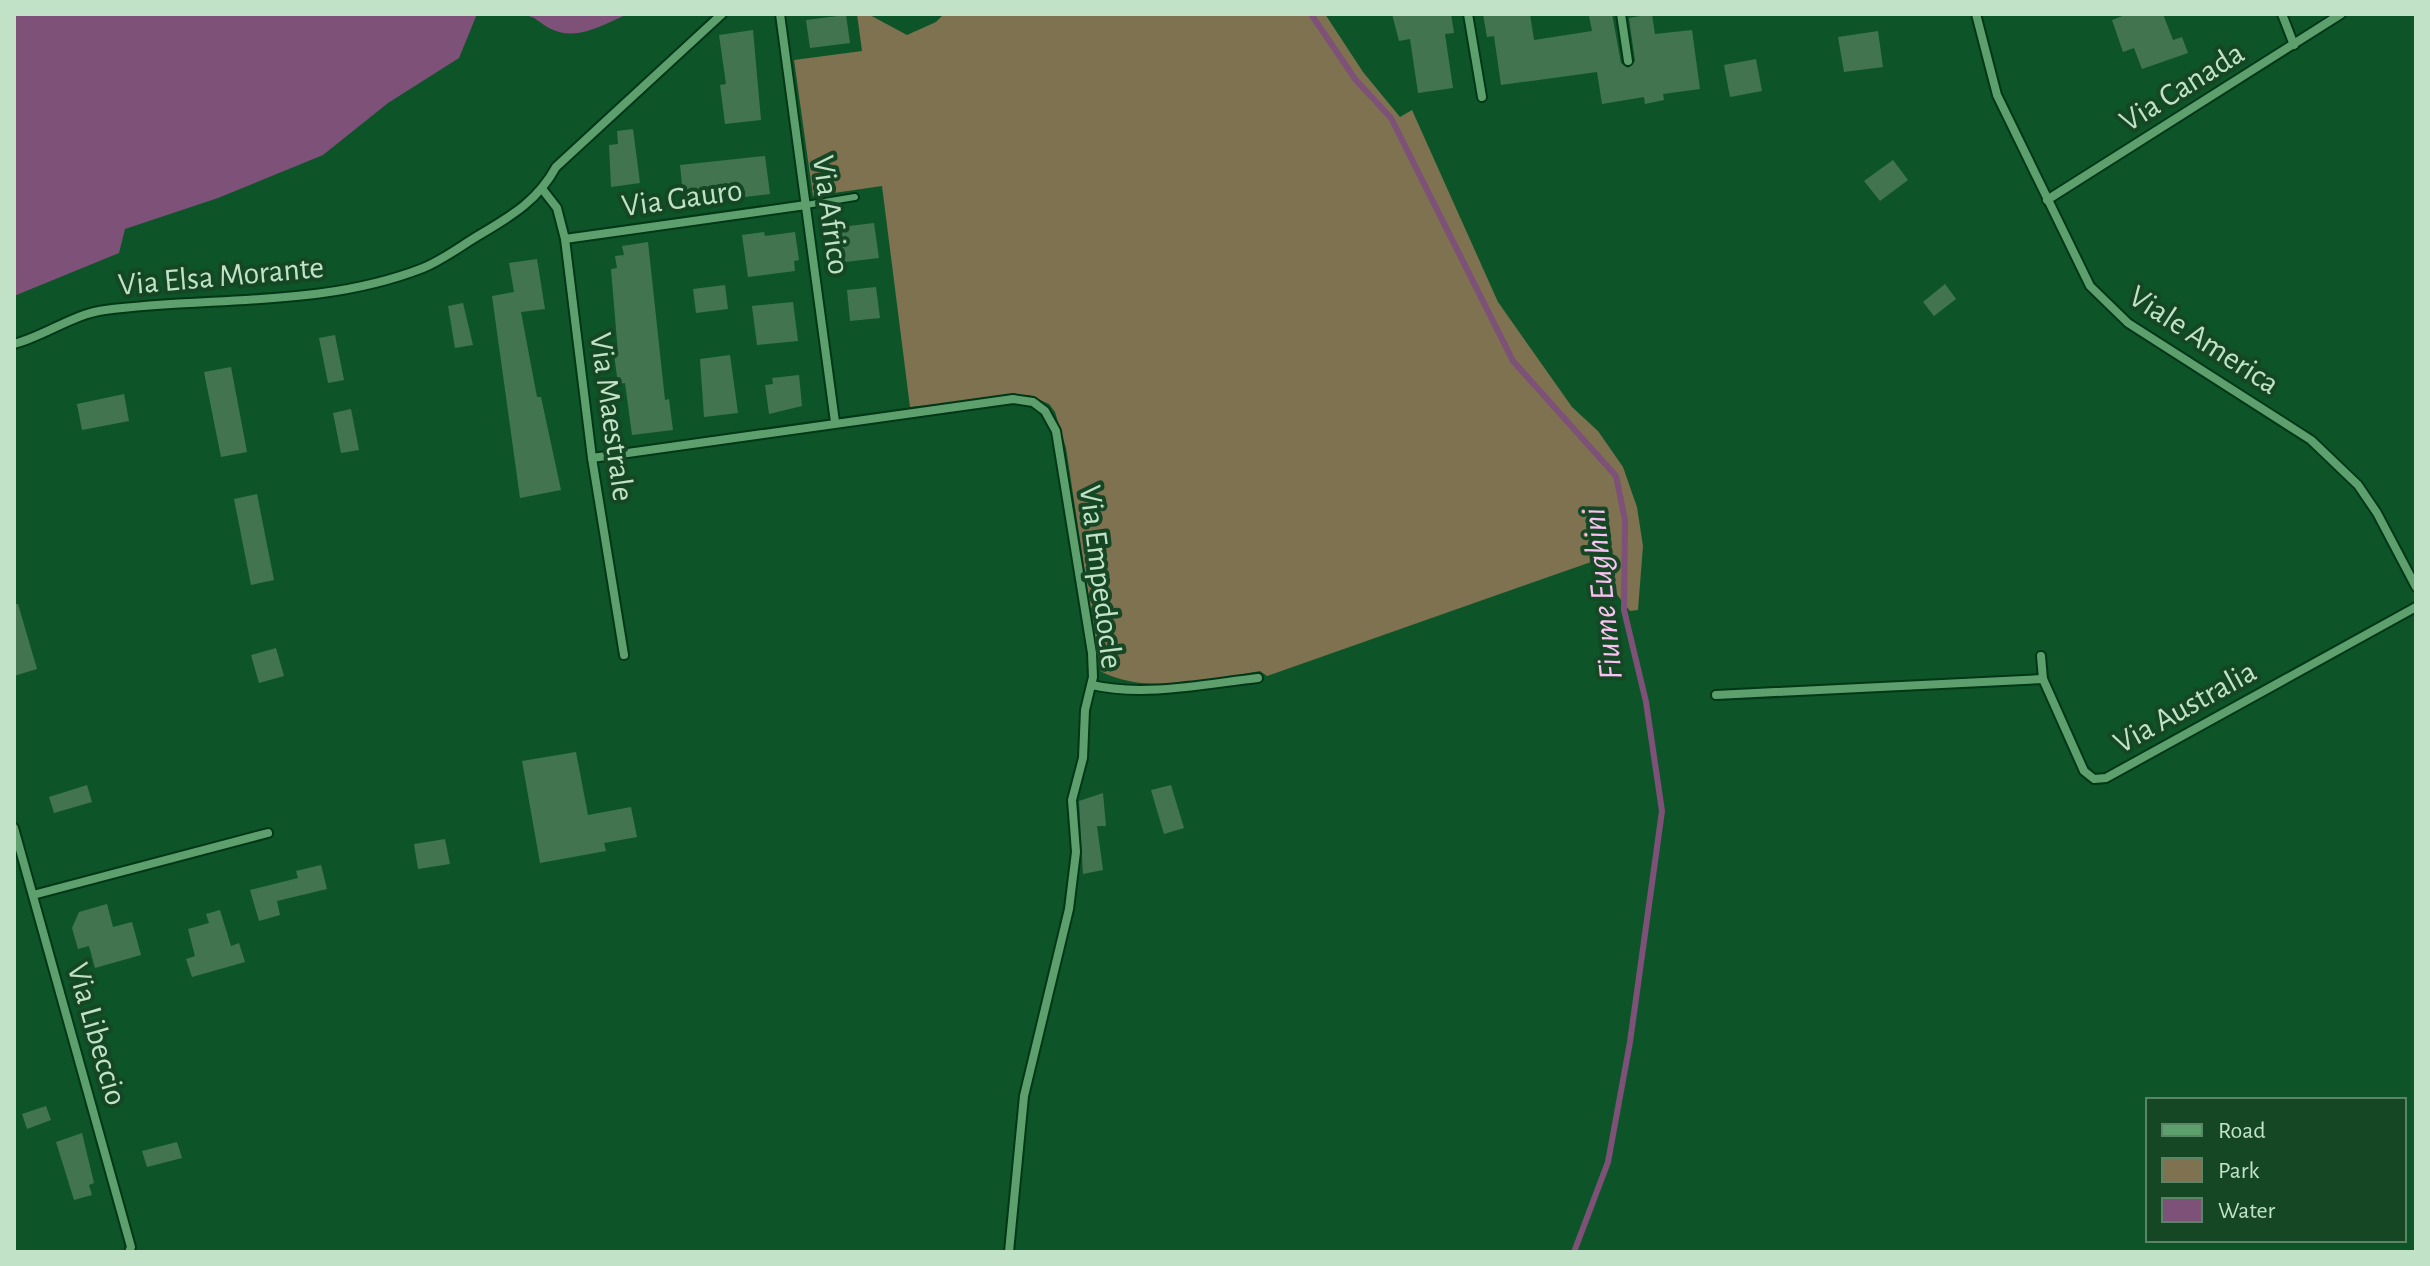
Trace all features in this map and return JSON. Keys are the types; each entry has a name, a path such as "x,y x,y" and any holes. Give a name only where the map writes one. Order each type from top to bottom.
{"street":[{"name":"Via Elsa Morante","path":"14,344 100,311 179,303 280,300 385,280 426,267 518,212 543,190 556,167 722,14"},
{"name":"Via Africo","path":"780,14 835,422"},
{"path":"1468,14 1482,97"},
{"path":"1621,14 1628,61"},
{"name":"Viale America","path":"1976,14 1997,95 2090,286 2108,307 2311,440 2358,485 2377,513 2416,587"},
{"path":"2282,14 2294,45"},
{"name":"Via Canada","path":"2047,200 2337,15"},
{"name":"Via Maestrale","path":"543,190 557,208 565,239 592,458 624,655"},
{"name":"Via Gauro","path":"565,239 806,205"},
{"name":"Via Empedocle","path":"592,458 1013,399 1033,402 1045,411 1056,431 1092,653 1092,685 1085,710 1083,758 1072,800 1076,852 1069,909 1024,1096 1009,1252"},
{"name":"Via Australia","path":"2041,656 2043,679 2084,771 2094,779 2106,778 2416,607"},
{"path":"1092,685 1108,689 1195,686 1258,678"},
{"path":"1716,695 2043,679"},
{"name":"Via Libeccio","path":"14,828 131,1247 129,1252"},
{"path":"33,895 268,833"}],"lane":[{"path":"806,205 855,197"}],"green space":[{"path":"857,14 868,14 907,35 936,22 944,14 1325,14 1363,72 1400,117 1412,110 1498,302 1572,407 1598,431 1623,467 1637,507 1643,546 1638,610 1630,611 1591,562 1267,676 1260,671 1200,681 1157,684 1118,678 1100,671 1066,448 1055,412 1049,404 1029,395 910,407 882,186 813,196 794,60 862,51"}],"water":[{"path":"14,14 477,14 459,58 388,103 323,155 218,198 125,229 119,253 14,296"},
{"path":"522,14 628,14 590,30 570,34 549,28"}],"building":[{"path":"1392,14 1451,14 1454,33 1445,34 1453,88 1418,93 1410,39 1399,41"},
{"path":"1483,14 1530,14 1534,40 1592,31 1589,16 1612,14 1621,63 1628,68 1635,61 1629,18 1652,14 1655,34 1692,30 1700,89 1663,94 1664,100 1645,104 1644,97 1602,104 1597,72 1501,85 1494,36 1487,37"},
{"path":"2128,14 2163,14 2173,40 2182,37 2188,53 2142,69 2134,48 2123,52 2112,20"},
{"path":"846,15 850,43 810,48 806,20"},
{"path":"753,30 761,120 725,124 720,85 726,84 719,35"},
{"path":"1878,31 1883,67 1844,72 1838,37"},
{"path":"1756,59 1762,91 1730,97 1724,65"},
{"path":"633,129 640,183 611,187 609,145 618,144 617,131"},
{"path":"765,156 770,194 684,204 680,165"},
{"path":"1893,160 1908,180 1880,201 1864,181"},
{"path":"874,223 879,258 837,263 832,228"},
{"path":"764,232 765,236 795,232 799,260 794,261 795,271 748,277 742,235"},
{"path":"648,242 665,400 669,399 673,430 632,435 625,383 618,384 614,354 618,353 611,269 617,268 615,256 624,255 622,246"},
{"path":"537,259 545,309 521,312 537,397 541,397 561,490 520,498 492,296 514,292 509,263"},
{"path":"1945,284 1956,299 1934,316 1923,302"},
{"path":"725,285 728,309 696,313 693,289"},
{"path":"876,287 880,318 850,321 847,290"},
{"path":"793,302 798,341 757,345 752,306"},
{"path":"463,303 473,345 455,348 448,306"},
{"path":"335,335 344,380 328,383 319,338"},
{"path":"730,355 738,413 704,417 700,359"},
{"path":"231,367 247,452 221,457 204,372"},
{"path":"799,375 802,406 769,414 765,385 773,384 772,378"},
{"path":"124,394 129,421 82,430 77,404"},
{"path":"351,409 359,450 341,453 333,413"},
{"path":"257,494 274,580 251,585 234,499"},
{"path":"14,604 18,604 37,669 14,676"},
{"path":"276,648 284,676 259,683 251,655"},
{"path":"576,752 588,815 631,807 637,837 604,843 606,851 540,863 522,761"},
{"path":"87,785 92,802 54,813 49,797"},
{"path":"1171,785 1184,828 1164,834 1151,790"},
{"path":"1103,793 1106,826 1097,826 1103,870 1083,874 1079,801"},
{"path":"445,839 450,864 418,869 414,844"},
{"path":"321,865 327,889 277,901 280,915 259,921 250,890 298,878 296,871"},
{"path":"107,904 113,927 132,922 141,955 95,968 89,946 78,949 72,928 79,912"},
{"path":"220,910 231,946 239,943 245,962 192,977 186,959 195,956 188,929 209,923 206,914"},
{"path":"46,1106 51,1120 27,1129 22,1114"},
{"path":"82,1133 94,1183 89,1185 92,1195 74,1200 56,1142"},
{"path":"177,1142 182,1158 147,1167 142,1151"}],"waterway":[{"name":"Fiume Eughini","path":"1311,14 1355,79 1391,118 1513,361 1616,476 1625,520 1624,610 1646,702 1662,811 1630,1042 1608,1162 1574,1252"}]}
